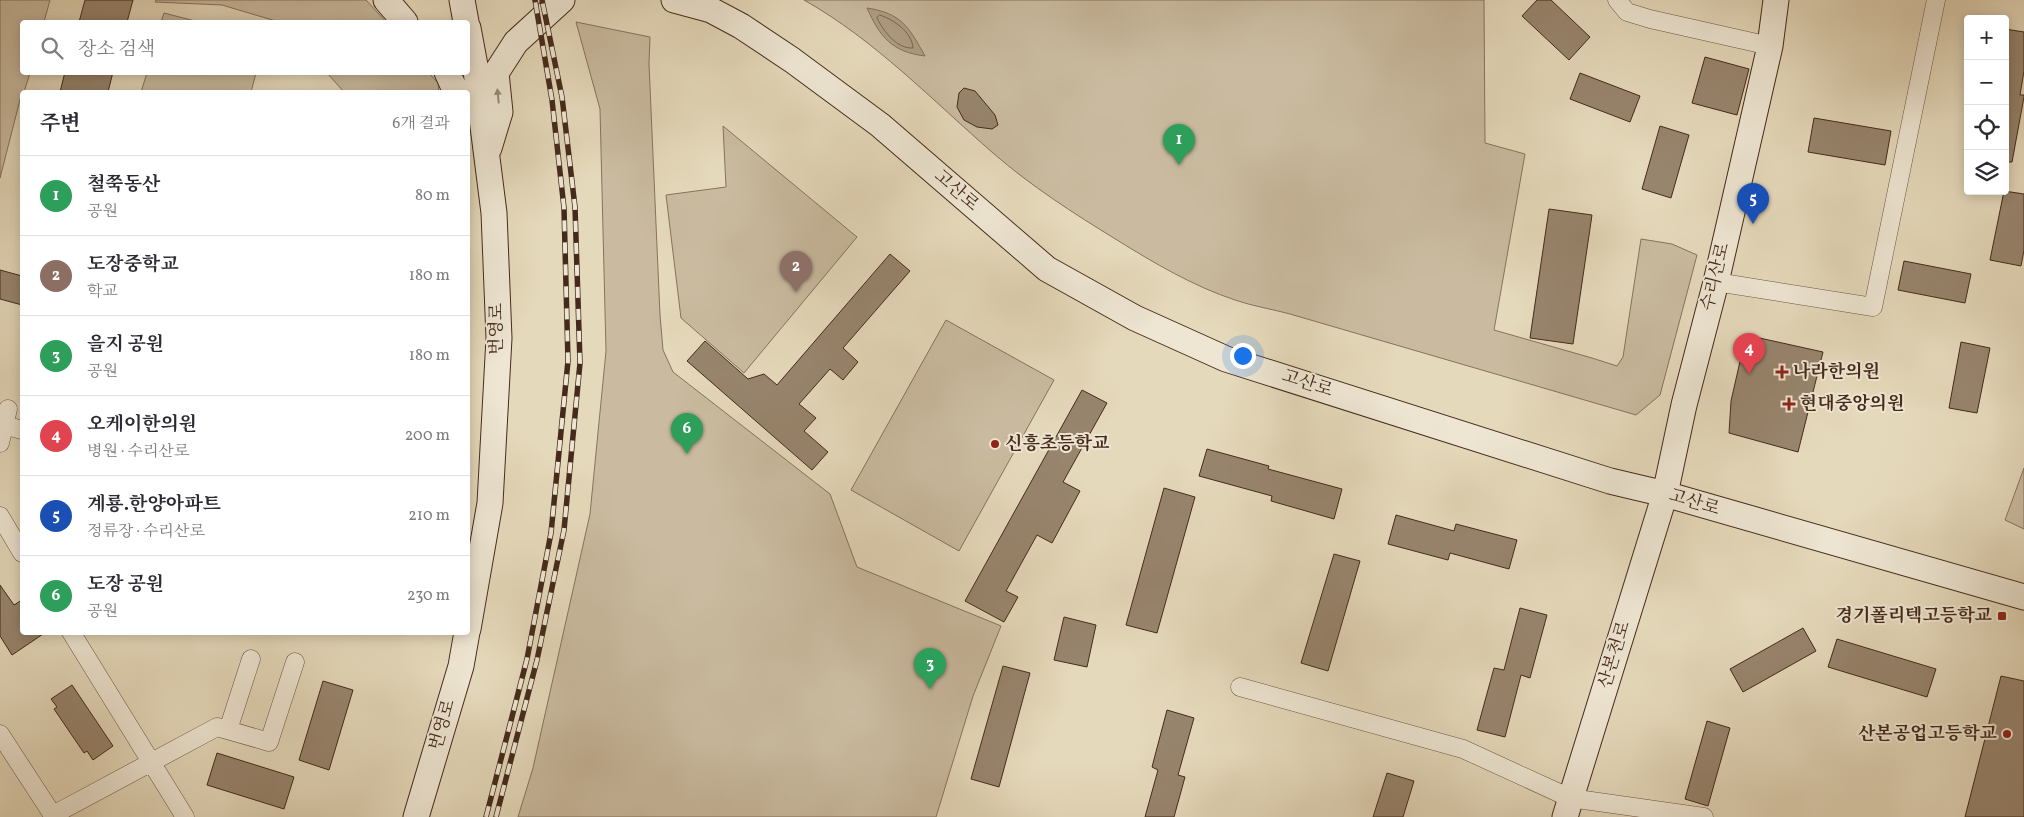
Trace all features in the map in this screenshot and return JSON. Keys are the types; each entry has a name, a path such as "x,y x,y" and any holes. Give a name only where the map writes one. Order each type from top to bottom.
{"street":[{"path":"386,0 403,20"},
{"path":"462,0 466,20"},
{"path":"486,160 500,112 496,74 516,42 562,0"},
{"name":"고산로","path":"674,0 711,10 741,26 792,60 880,125 1047,269 1136,318 1226,358 1610,481 1665,494 2024,597"},
{"path":"1617,0 1627,12 1650,19 1770,46"},
{"name":"수리산로","path":"1665,494 1684,405 1716,282 1770,46 1776,0"},
{"path":"1716,282 1873,307 1936,0"},
{"name":"번영로","path":"470,39 494,213 498,338 490,503 470,614"},
{"path":"449,75 455,90"},
{"path":"470,123 486,160"},
{"path":"0,443 6,417 20,428"},
{"name":"산본천로","path":"1567,808 1665,494"},
{"path":"0,516 20,550"},
{"path":"73,635 185,817"},
{"name":"번영로","path":"416,817 461,666 466,635"},
{"path":"228,730 251,659"},
{"path":"0,734 53,816 217,727 269,742 295,662"},
{"path":"1240,687 1462,749 1567,808 1704,817"}],"shaded area":[{"path":"0,0 50,0 45,20 20,20 20,75 29,75 25,90 20,90 20,100 0,178"},
{"path":"156,0 366,0 384,20 272,20 222,5 155,2"},
{"path":"804,0 1484,0 1485,143 1525,154 1494,330 1617,366 1623,357 1641,239 1672,244 1697,255 1660,395 1636,415 1290,314 1242,302 1204,288 1131,249 1037,188 993,153 879,52 855,33"},
{"path":"164,13 191,20 162,20"},
{"path":"576,22 650,37 649,64 660,315 663,350 673,372 830,494 857,567 1001,626 973,696 936,817 518,817 533,768 590,514 606,351 600,109"},
{"path":"146,75 255,75 252,90 142,90"},
{"path":"329,75 431,75 438,83 439,90 342,90"},
{"path":"723,126 857,237 744,373 681,318 666,195 726,187"},
{"path":"946,320 1054,380 959,551 851,490"},
{"path":"2024,468 2024,529 2005,520"}],"water":[{"path":"867,8 879,10 903,23 909,29 925,56 896,47 882,35"}],"building":[{"path":"85,0 133,0 128,20 80,20"},
{"path":"1537,0 1551,0 1590,37 1569,60 1522,16"},
{"path":"2009,30 2024,32 2024,71 2020,95 2024,95 2024,97 2012,162 2009,162"},
{"path":"1705,57 1749,69 1737,115 1692,103"},
{"path":"1580,73 1640,96 1630,122 1570,99"},
{"path":"64,75 112,75 108,90 60,90"},
{"path":"964,88 975,91 995,115 998,125 992,129 977,127 964,120 957,107 959,93"},
{"path":"1814,118 1891,131 1885,165 1808,152"},
{"path":"1660,126 1689,135 1671,198 1642,189"},
{"path":"2009,192 2024,194 2024,250 2021,266 1990,260 2003,195 2009,195"},
{"path":"1549,209 1592,215 1573,344 1530,338"},
{"path":"890,254 910,271 843,348 858,362 843,380 830,369 799,404 816,418 804,431 828,452 812,470 687,361 705,341 748,379 764,374 777,385"},
{"path":"1904,261 1971,274 1965,303 1898,290"},
{"path":"0,270 20,275 20,304 0,299"},
{"path":"1746,335 1823,352 1798,452 1729,433 1731,401"},
{"path":"1961,342 1990,348 1977,413 1949,408"},
{"path":"1082,390 1107,403 1063,482 1080,491 1052,543 1037,535 1006,591 1018,597 1004,622 965,601"},
{"path":"1207,449 1269,466 1268,469 1342,489 1334,519 1271,501 1272,496 1199,476"},
{"path":"1164,488 1195,497 1157,633 1126,625"},
{"path":"1396,515 1454,531 1456,524 1517,540 1509,569 1450,553 1448,560 1388,544"},
{"path":"1334,554 1360,561 1328,671 1301,663"},
{"path":"0,585 14,605 20,601 20,635 42,635 12,655 0,636"},
{"path":"1520,608 1547,615 1530,678 1521,675 1505,737 1477,730 1494,668 1504,670"},
{"path":"1064,617 1096,625 1087,667 1054,660"},
{"path":"1803,628 1816,651 1743,692 1730,669"},
{"path":"1837,639 1936,669 1927,697 1828,667"},
{"path":"1003,666 1030,673 999,787 971,779"},
{"name":"산본공업고등학교","path":"2001,676 2024,681 2024,817 1965,817"},
{"path":"323,681 353,690 329,770 299,760"},
{"path":"72,685 113,746 93,760 87,751 84,753 54,709 57,707 51,699"},
{"path":"1167,710 1194,718 1178,775 1185,777 1174,817 1145,817 1158,770 1152,767"},
{"path":"1707,721 1730,728 1708,806 1685,799"},
{"path":"217,753 294,777 284,809 207,785"},
{"path":"1387,773 1414,781 1403,817 1373,817"}],"railway":[{"path":"486,817 527,659 551,533 568,361 564,208 552,100 535,0"},
{"path":"496,817 537,660 564,530 580,363 575,207 562,97 542,0"}],"place":[{"name":"철쭉동산","path":"1179,165"},
{"name":"계룡.한양아파트","path":"1753,224"},
{"name":"도장중학교","path":"796,292"},
{"name":"나라한의원","path":"1782,372"},
{"name":"오케이한의원","path":"1749,374"},
{"name":"현대중앙의원","path":"1789,404"},
{"name":"신흥초등학교","path":"995,444"},
{"name":"도장 공원","path":"687,454"},
{"name":"경기폴리텍고등학교","path":"2002,616"},
{"name":"을지 공원","path":"930,689"},
{"name":"산본공업고등학교","path":"2007,734"}]}
